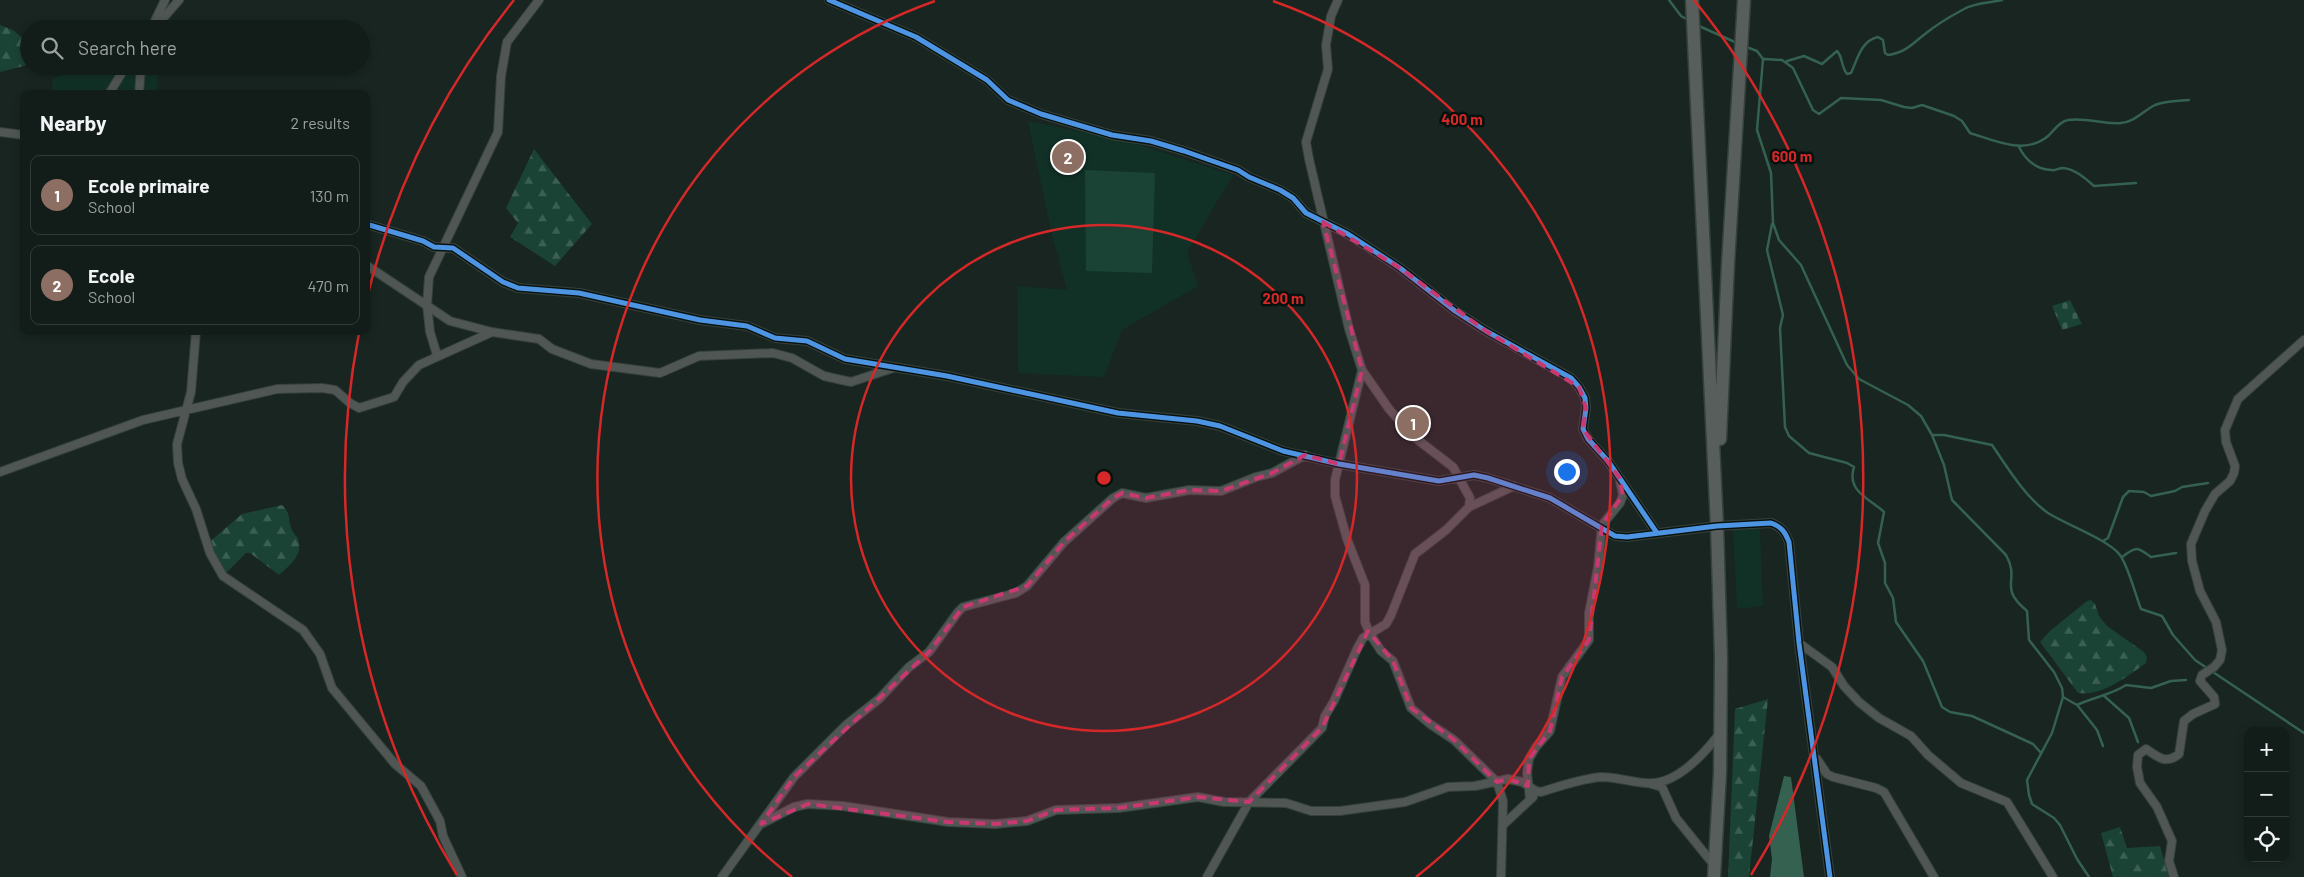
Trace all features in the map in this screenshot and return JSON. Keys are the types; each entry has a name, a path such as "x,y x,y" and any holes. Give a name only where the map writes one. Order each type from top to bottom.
{"main road":[{"path":"1717,526 1724,348 1744,0"},
{"path":"1692,2 1717,526 1721,732 1715,872"}],"street":[{"path":"156,20 165,0"},
{"path":"160,20 179,0"},
{"path":"437,355 430,332 427,306 429,276 498,132 501,76 507,42 538,0"},
{"path":"829,0 916,37 987,80 1008,100 1041,114 1112,134 1151,141 1184,150 1238,170 1293,198 1306,213 1348,234 1400,268 1448,306 1486,331 1524,351 1553,370 1571,378 1580,387 1585,398 1586,408 1583,429 1588,439 1608,460 1657,533"},
{"path":"1338,0 1331,16 1326,45 1328,69 1306,142 1323,222 1350,329 1362,370 1389,409 1414,437 1454,467 1470,498 1469,507"},
{"path":"111,90 121,75"},
{"path":"139,90 140,75"},
{"path":"0,132 20,134"},
{"path":"370,225 423,241 434,247 452,248 503,282 518,288 578,293 700,320 747,326 775,338 807,341 844,359 1118,413 1197,421 1220,426 1283,451 1340,464 1439,481 1474,475 1555,500 1615,536 1627,537 1717,526 1771,523 1779,526 1785,532 1789,542 1799,643 1816,758 1830,877"},
{"path":"370,268 450,321 492,332 539,339 552,349 591,364 660,373 699,356 773,353 792,358 824,376 839,381 851,382 895,368"},
{"path":"0,472 142,420 277,389 322,388 335,390 359,408 394,397 403,382 420,365 437,355 492,332"},
{"path":"196,335 191,392 177,444 178,463 217,568 223,576 303,630 312,640 320,654 332,688 395,764 422,786 440,821 443,836 462,877"},
{"path":"2174,877 2169,861 2172,841 2157,807 2140,783 2137,766 2138,755 2146,749 2160,760 2167,761 2174,758 2179,754 2184,721 2193,714 2215,704 2214,697 2200,682 2202,675 2211,670 2220,660 2222,650 2216,622 2200,591 2192,561 2191,544 2205,510 2215,494 2230,481 2234,473 2235,466 2226,442 2225,430 2238,399 2304,340"},
{"path":"1362,370 1335,480 1336,496 1347,539 1365,585 1365,622 1381,651 1393,662 1411,708 1454,740 1497,782 1503,801 1504,825 1500,867 1501,877"},
{"path":"722,877 794,777 846,725 879,699 909,667 929,652 963,607 1016,593 1027,586 1064,542 1113,498 1122,493 1146,498 1189,490 1221,491 1256,477 1272,473 1305,455"},
{"path":"1530,799 1528,786 1529,759 1536,747 1550,731 1562,677 1589,640 1589,613 1598,567 1602,528 1623,495 1619,477"},
{"path":"1207,877 1248,802 1322,728 1325,716 1334,701 1357,648 1364,638 1386,624 1392,615 1416,554 1446,530 1469,507 1514,486"},
{"path":"1799,643 1832,667 1844,686 1859,702 1879,718 1911,736 1928,755 1961,783 2007,802 2053,877"},
{"path":"1649,784 1666,780 1688,767 1705,753 1721,732"},
{"path":"1816,758 1827,774 1832,777 1876,788 1884,792 1934,877"},
{"path":"1504,825 1530,799 1541,792 1585,779 1603,777 1649,784 1662,787 1676,818 1715,872"},
{"path":"761,824 794,807 808,804 843,806 948,822 996,824 1027,821 1056,810 1119,808 1198,797 1224,802 1286,802 1311,811 1340,811 1405,802 1448,787 1476,786 1508,780 1522,782 1541,792"}],"highlighted area":[{"path":"1323,222 1400,268 1486,331 1579,387 1586,408 1583,429 1619,477 1623,495 1602,525 1589,640 1562,677 1550,731 1529,759 1528,786 1508,779 1497,782 1454,740 1411,708 1393,661 1368,631 1322,728 1249,802 1198,797 1119,808 1056,810 1027,821 995,824 948,822 808,804 761,824 794,777 929,652 963,607 1027,586 1064,542 1113,498 1122,493 1146,498 1189,490 1221,491 1272,473 1305,455 1339,464 1362,370"}],"shaded area":[{"path":"62,75 158,75 156,90 52,90 53,78"},
{"path":"1028,121 1127,141 1233,175 1187,252 1198,286 1122,330 1104,377 1018,373 1017,286 1067,290 1051,231"},
{"path":"1760,528 1763,606 1737,609 1733,530"},
{"path":"1784,776 1791,777 1804,877 1770,877 1772,859 1769,836"}],"green space":[{"path":"0,25 13,30 20,36 20,67 0,72"},
{"path":"534,149 592,224 555,266 510,237 518,223 506,208"},
{"path":"1085,170 1155,173 1152,273 1086,271"},
{"path":"2070,300 2082,324 2062,330 2052,306"},
{"path":"282,505 287,511 292,530 299,545 297,555 291,564 279,575 250,553 246,553 223,576 207,544 242,514"},
{"path":"2091,600 2095,604 2099,616 2107,626 2144,652 2147,657 2146,663 2105,689 2096,692 2078,693 2040,642 2050,631 2087,601"},
{"path":"1768,699 1749,877 1728,877 1735,709"},
{"path":"2120,827 2127,848 2160,846 2169,877 2113,877 2101,833"}],"waterway":[{"path":"1669,0 1681,16 1690,21"},
{"path":"1787,61 1804,56 1822,64 1837,51 1845,71 1847,74 1851,73 1864,46 1872,39 1878,37 1883,40 1885,53 1888,55 1894,54 1908,48 1934,27 1964,9 1978,4 2002,0"},
{"path":"1699,26 1737,43"},
{"path":"1744,46 1757,51 1763,59 1757,130 1771,173 1773,223 1779,240 1801,265 1847,365 1859,379 1908,405 1921,416 1932,435 1944,465 1952,500 2006,555 2010,564 2013,596 2027,611 2029,640 2054,672 2062,688 2063,697 2052,733 2027,780 2029,795 2032,804 2054,818 2060,825 2077,859 2089,877"},
{"path":"1764,59 1782,60 1793,68 1813,110 1819,114 1841,98 1881,100 1912,108 1922,105 1954,116 1962,121 1970,133 2017,146 2035,143 2047,137 2064,121 2081,119 2108,123 2126,122 2155,105 2189,100"},
{"path":"2019,147 2024,156 2036,166 2046,170 2063,168 2072,170 2094,186 2136,183"},
{"path":"1772,224 1767,250 1783,315 1780,328 1785,427 1789,436 1809,453 1847,463 1854,467 1853,483 1861,494 1884,512 1878,543 1885,563 1885,583 1893,598 1896,622 1923,661 1942,707 1950,712 1972,716 2033,744 2041,753"},
{"path":"1932,435 1944,435 1992,445 2017,482 2048,513 2115,549 2123,560 2141,609 2162,616 2173,635 2195,660 2304,733"},
{"path":"2103,541 2108,538 2123,497 2129,491 2144,492 2151,496 2175,491 2182,487 2208,483"},
{"path":"2122,557 2136,549 2151,557 2176,553"},
{"path":"2063,697 2077,705 2126,685 2151,688 2171,681 2186,680"},
{"path":"2103,695 2129,718 2138,742"},
{"path":"2078,706 2097,730 2103,746"}],"cycle path":[{"path":"829,0 916,37 987,80 1008,100 1041,114 1112,135 1151,141 1184,151 1238,170 1293,198 1306,213 1348,234 1400,268 1455,311 1486,331 1571,378 1585,398 1586,408 1583,429 1588,439 1608,461 1657,533"},
{"path":"370,225 423,241 434,247 453,248 503,282 518,288 579,293 700,320 747,326 775,338 807,341 845,359 947,376 1118,413 1197,421 1220,426 1283,451 1339,464 1439,481 1474,475 1488,478 1550,498 1615,536 1627,537 1717,526 1771,523 1778,526 1783,530 1789,542 1799,643 1830,877"}],"place":[{"name":"Ecole","path":"1068,157"},
{"name":"Ecole primaire","path":"1413,423"}]}
